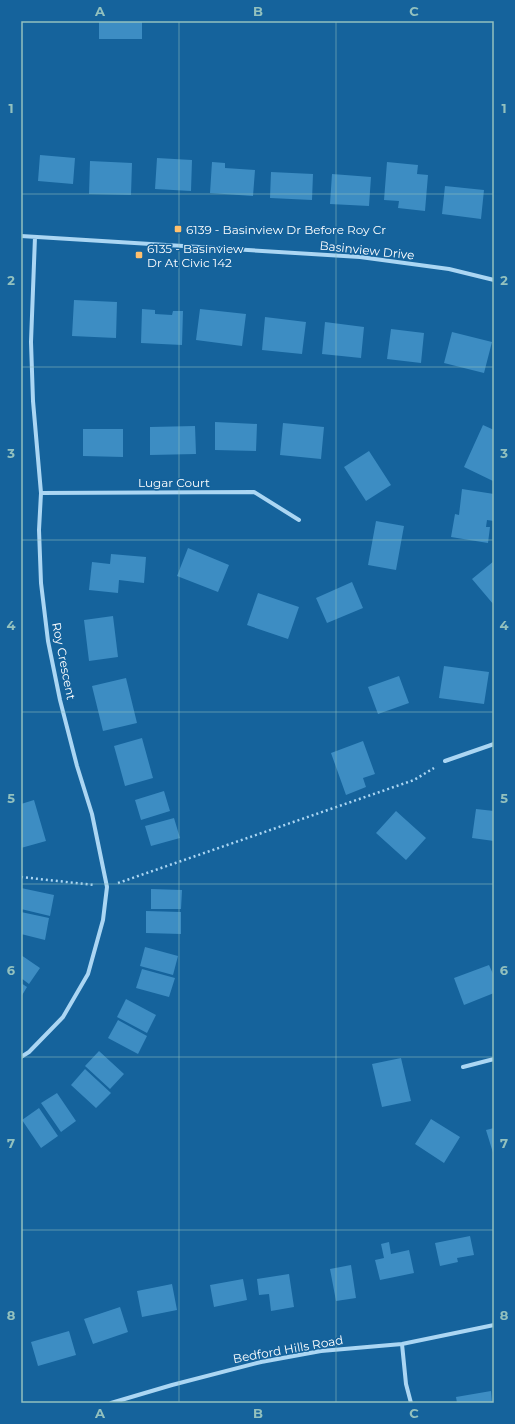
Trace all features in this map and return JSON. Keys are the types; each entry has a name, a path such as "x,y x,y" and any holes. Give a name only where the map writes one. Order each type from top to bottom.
{"street":[{"name":"Basinview Drive","path":"21,236 360,257 449,269 494,280"},
{"name":"Roy Crescent","path":"21,1057 29,1052 63,1017 88,974 103,920 107,887 92,814 77,766 60,700 48,641 41,583 39,530 41,492 33,400 31,342 35,237"},
{"name":"Lugar Court","path":"41,492 254,492 299,520"},
{"path":"445,761 494,744"},
{"path":"463,1067 494,1060"},
{"name":"Bedford Hills Road","path":"111,1403 172,1385 261,1362 321,1351 402,1344 494,1325"},
{"path":"402,1344 406,1384 411,1403"}],"path":[{"path":"21,877 107,887 414,780 445,761"}],"building":[{"path":"99,21 142,21 142,39 99,39"},
{"path":"40,155 75,158 73,184 38,181"},
{"path":"157,158 192,160 191,191 155,189"},
{"path":"90,161 132,163 131,195 89,194"},
{"path":"212,162 225,163 225,168 255,170 253,196 210,193"},
{"path":"387,162 418,165 417,174 428,175 425,211 398,208 399,201 384,200"},
{"path":"271,172 313,174 312,200 270,198"},
{"path":"332,174 371,177 369,206 330,204"},
{"path":"445,186 484,190 481,219 442,214"},
{"path":"74,300 117,302 116,338 72,336"},
{"path":"142,309 155,310 155,314 172,315 173,311 183,311 182,345 141,343"},
{"path":"200,309 246,314 242,346 196,340"},
{"path":"265,317 306,322 302,354 262,350"},
{"path":"325,322 364,327 361,358 322,354"},
{"path":"391,329 424,333 421,363 387,359"},
{"path":"452,332 492,342 484,373 444,363"},
{"path":"215,422 257,424 256,451 215,450"},
{"path":"283,423 324,427 321,459 280,455"},
{"path":"483,425 494,430 493,481 464,467"},
{"path":"195,426 196,454 150,455 150,427"},
{"path":"83,429 123,429 123,457 83,456"},
{"path":"369,451 391,485 366,501 344,467"},
{"path":"462,489 494,494 494,521 487,520 486,527 490,527 488,543 451,537 455,514 459,515"},
{"path":"376,521 404,526 396,570 368,565"},
{"path":"188,548 229,565 218,592 177,576"},
{"path":"111,554 146,557 144,583 119,580 118,593 89,590 92,562 110,564"},
{"path":"494,561 494,605 472,579"},
{"path":"352,582 363,608 327,623 316,598"},
{"path":"258,593 299,607 288,639 247,625"},
{"path":"113,616 118,657 89,661 84,620"},
{"path":"444,666 489,672 484,704 439,698"},
{"path":"399,676 409,703 378,714 368,687"},
{"path":"126,678 137,723 103,731 92,686"},
{"path":"142,738 153,778 125,786 114,746"},
{"path":"363,741 375,774 363,778 366,787 346,795 331,753"},
{"path":"164,791 170,811 141,820 135,800"},
{"path":"34,800 46,841 21,848 21,804"},
{"path":"476,809 494,811 494,841 472,838"},
{"path":"396,811 426,838 406,860 376,833"},
{"path":"174,818 180,838 151,846 145,826"},
{"path":"21,888 54,895 50,916 21,909"},
{"path":"151,889 182,890 181,909 151,909"},
{"path":"146,911 181,912 181,934 146,933"},
{"path":"21,912 49,918 45,940 21,934"},
{"path":"145,947 178,956 173,975 140,966"},
{"path":"21,955 40,968 29,984 21,978"},
{"path":"489,965 494,976 494,993 464,1005 454,978"},
{"path":"142,969 175,978 169,997 136,988"},
{"path":"21,983 27,987 21,997"},
{"path":"126,999 156,1015 147,1033 117,1017"},
{"path":"118,1020 147,1036 138,1054 108,1038"},
{"path":"99,1051 124,1074 110,1089 85,1066"},
{"path":"401,1058 411,1101 382,1107 372,1064"},
{"path":"85,1069 111,1093 96,1108 71,1085"},
{"path":"57,1093 76,1121 61,1132 41,1103"},
{"path":"39,1108 58,1136 41,1148 22,1120"},
{"path":"431,1119 460,1137 444,1163 415,1144"},
{"path":"494,1128 494,1156 486,1130"},
{"path":"470,1236 474,1255 457,1258 458,1262 440,1266 435,1243"},
{"path":"389,1242 391,1254 409,1250 414,1273 380,1280 375,1260 384,1258 381,1244"},
{"path":"351,1265 356,1298 336,1301 330,1269"},
{"path":"289,1274 294,1307 271,1311 269,1294 259,1295 257,1279"},
{"path":"243,1279 247,1300 214,1307 210,1285"},
{"path":"172,1284 177,1310 142,1317 137,1291"},
{"path":"120,1307 128,1332 93,1344 84,1319"},
{"path":"69,1331 76,1355 38,1366 31,1342"},
{"path":"491,1391 492,1403 457,1403 456,1397"}],"place":[{"name":"6139 - Basinview Dr Before Roy Cr","path":"178,229"},
{"name":"6135 - Basinview Dr At Civic 142","path":"139,255"}]}
